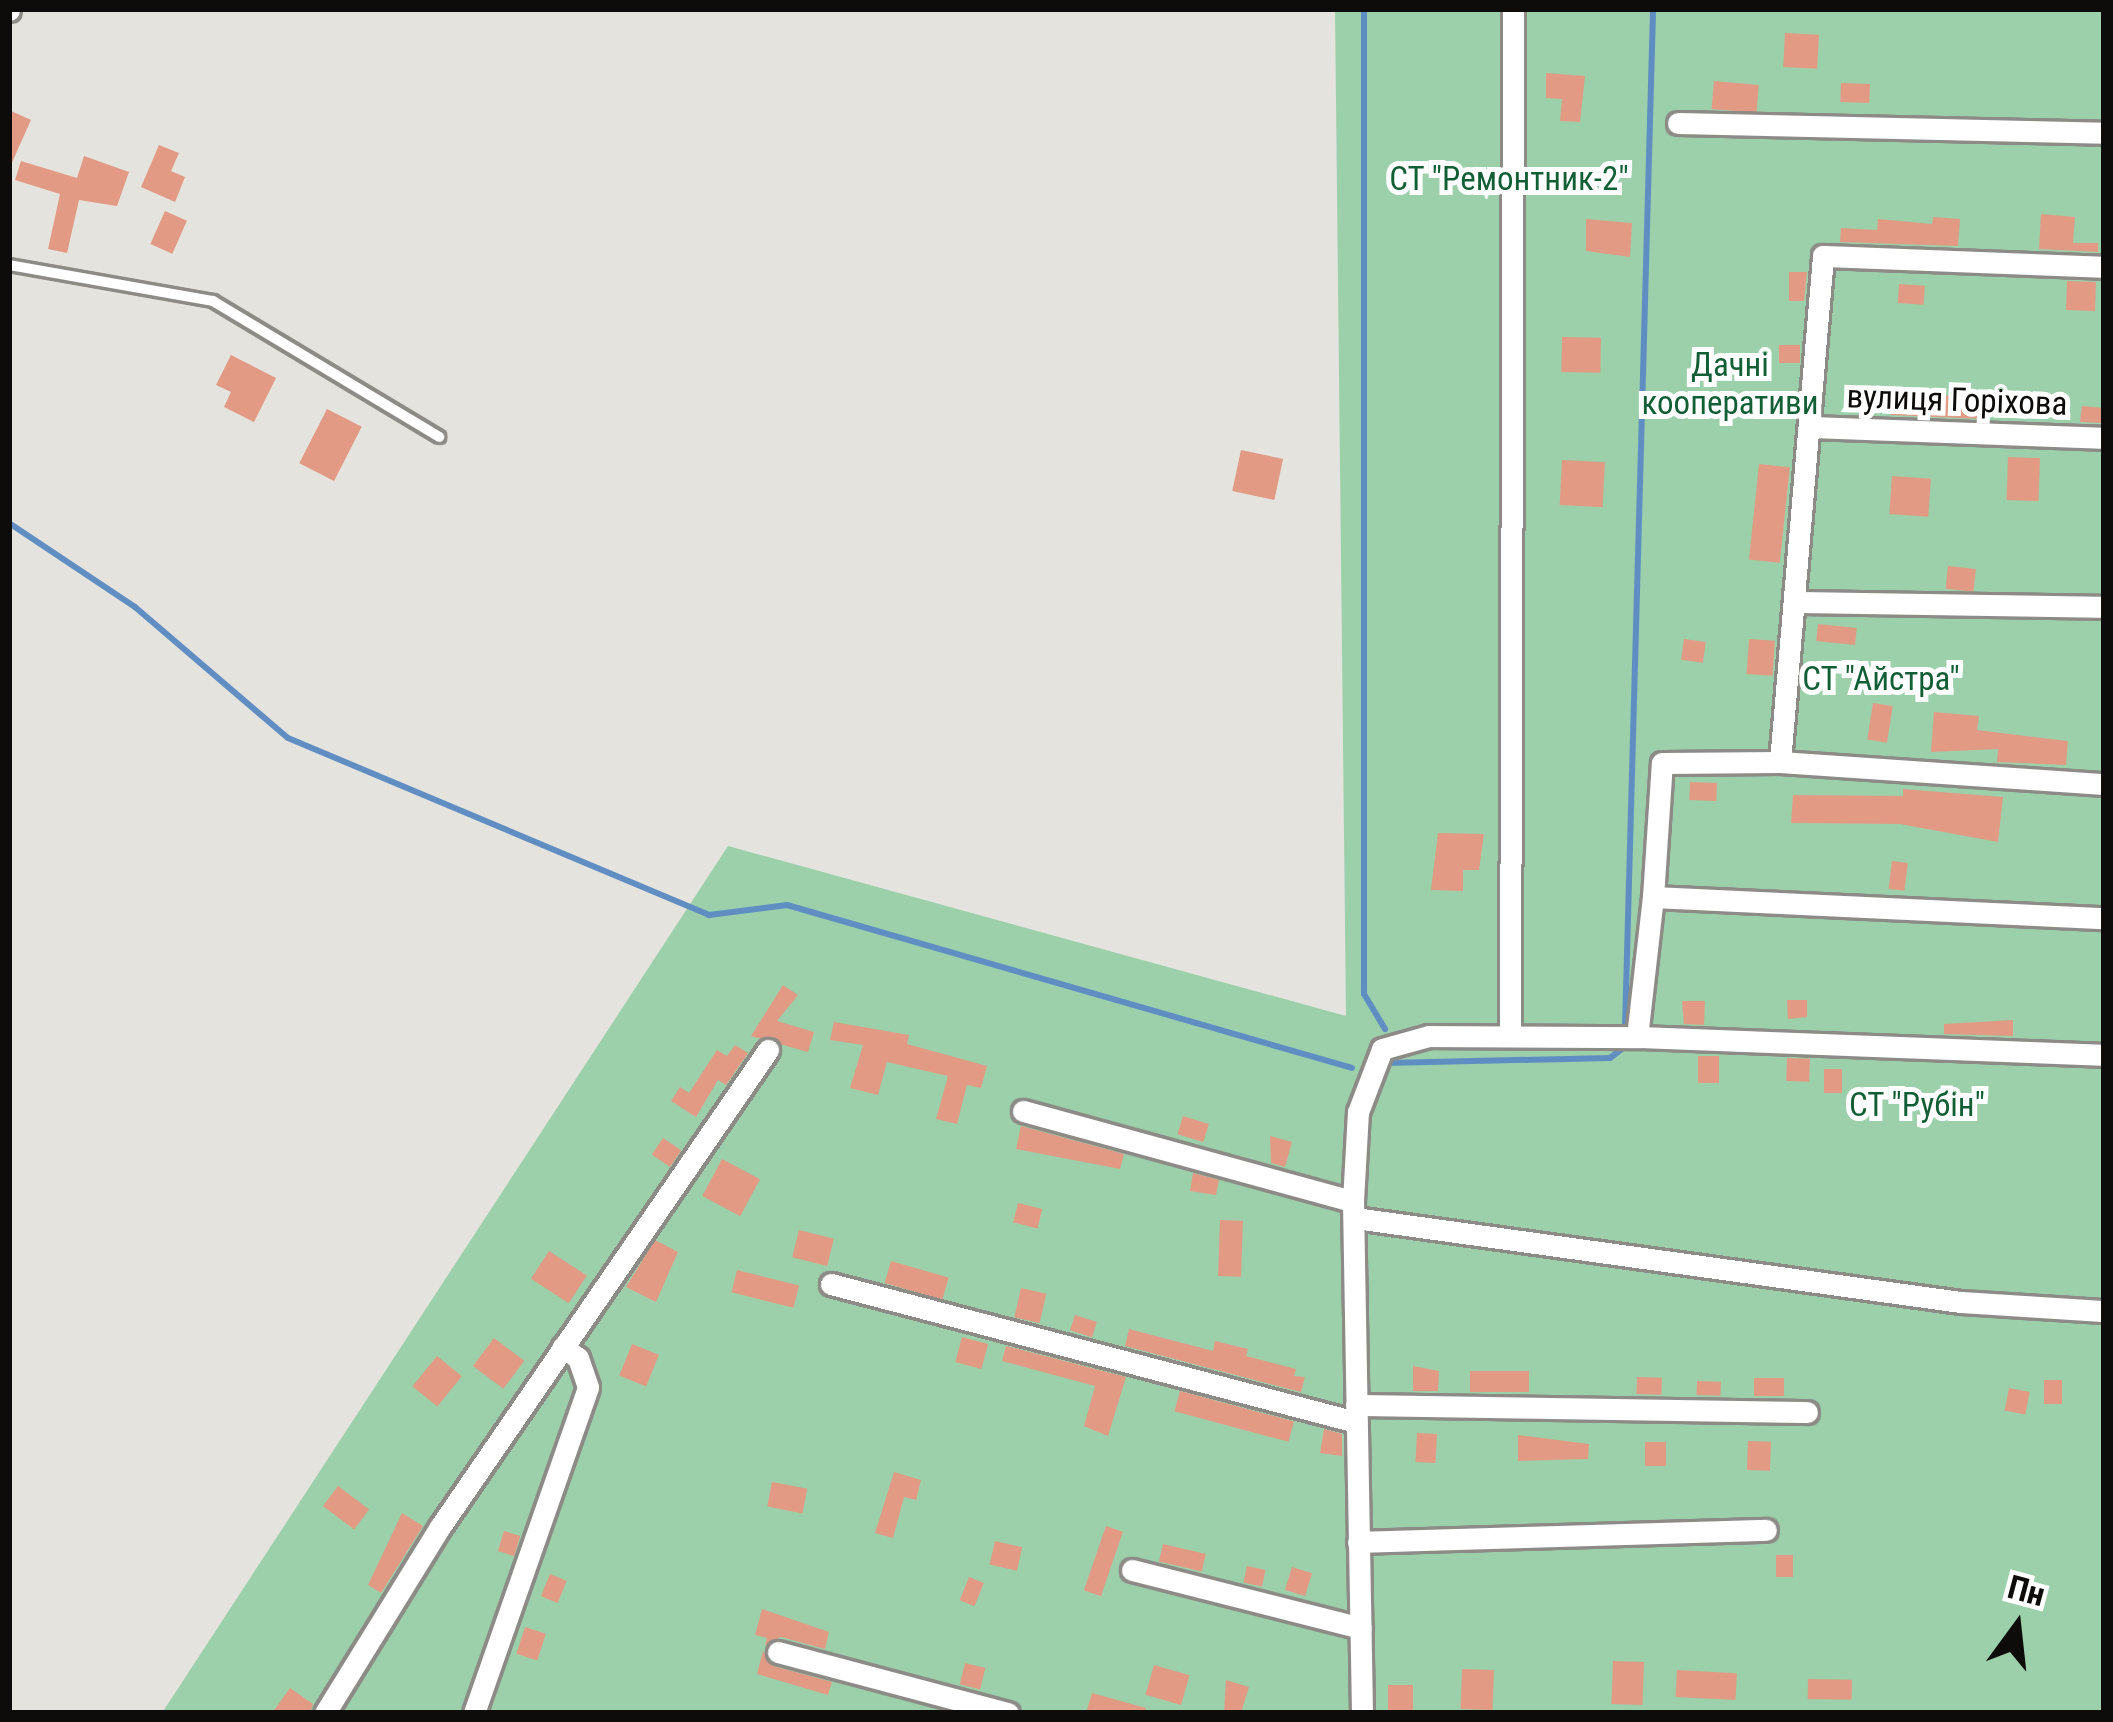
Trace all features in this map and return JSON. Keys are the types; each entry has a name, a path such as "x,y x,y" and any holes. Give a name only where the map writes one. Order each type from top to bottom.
{"street":[{"path":"1510,1036 1513,9"},
{"path":"1678,123 2104,133"},
{"path":"1780,762 1823,256 2104,267"},
{"name":"вулиця Горіхова","path":"1808,427 2104,438"},
{"path":"1794,602 2104,607"},
{"path":"1637,1037 1662,763 1780,762 2104,784"},
{"path":"1653,897 2104,918"},
{"path":"1362,1713 1354,1209 1358,1112 1382,1049 1429,1036 1637,1037 2104,1055"},
{"path":"326,1713 563,1347 767,1050"},
{"path":"1023,1111 1354,1209 1960,1302 2104,1311"},
{"path":"831,1284 1356,1413 1807,1412"},
{"path":"474,1713 588,1387 578,1358 563,1347"},
{"path":"1358,1542 1766,1529"},
{"path":"1132,1570 1360,1628"},
{"path":"778,1652 1008,1713"}],"lane":[{"path":"9,265 213,301 439,437"}],"green space":[{"path":"1335,9 2104,9 2104,1713 162,1713 728,846 1346,1016"}],"building":[{"path":"1785,33 1819,35 1817,69 1783,67"},
{"path":"1546,73 1585,76 1580,122 1560,121 1562,99 1546,98"},
{"path":"1714,81 1759,85 1756,113 1712,109"},
{"path":"1841,83 1870,84 1869,103 1840,102"},
{"path":"9,110 31,120 9,169"},
{"path":"159,145 179,153 171,171 185,177 175,202 141,187"},
{"path":"84,156 129,172 117,206 79,200 67,253 48,249 60,194 15,180 21,161 77,178"},
{"path":"165,211 187,221 172,254 150,244"},
{"path":"2041,214 2075,217 2073,243 2098,243 2098,252 2039,249"},
{"path":"1933,217 1960,219 1958,246 1840,242 1841,228 1877,230 1878,219 1932,224"},
{"path":"1586,219 1632,223 1630,257 1586,251"},
{"path":"1789,272 1807,272 1804,301 1789,301"},
{"path":"2067,281 2096,282 2095,311 2066,310"},
{"path":"1899,284 1925,286 1924,305 1898,303"},
{"path":"1562,337 1601,338 1600,373 1561,372"},
{"path":"1779,345 1800,345 1800,363 1779,363"},
{"path":"231,355 276,378 254,422 224,407 231,392 216,385"},
{"path":"1893,388 1987,401 1986,419 1890,415"},
{"path":"2082,406 2104,408 2104,423 2080,422"},
{"path":"327,409 362,427 334,481 299,463"},
{"path":"1241,450 1283,459 1274,500 1232,491"},
{"path":"2008,457 2040,458 2038,501 2006,500"},
{"path":"1562,460 1605,462 1603,507 1560,505"},
{"path":"1759,464 1790,467 1780,563 1749,559"},
{"path":"1892,476 1931,479 1928,517 1889,514"},
{"path":"1948,566 1976,569 1973,592 1946,589"},
{"path":"1818,624 1857,628 1855,645 1816,641"},
{"path":"1684,639 1706,642 1703,663 1681,660"},
{"path":"1749,639 1775,641 1772,676 1747,674"},
{"path":"1873,703 1893,706 1887,743 1867,740"},
{"path":"1934,712 1979,716 1977,730 2068,741 2066,765 1997,762 1998,749 1931,752"},
{"path":"1690,782 1717,783 1716,801 1689,800"},
{"path":"1903,789 2003,797 1998,842 1900,824 1791,823 1793,795 1903,796"},
{"path":"1438,833 1484,834 1479,870 1463,870 1463,891 1431,890"},
{"path":"1892,861 1908,863 1904,891 1889,889"},
{"path":"783,985 798,995 777,1021 814,1032 808,1052 751,1036"},
{"path":"1787,1000 1807,1000 1807,1017 1788,1019"},
{"path":"1682,1001 1705,1001 1704,1025 1684,1024"},
{"path":"2013,1020 2013,1036 1944,1034 1944,1024"},
{"path":"834,1022 909,1035 907,1044 987,1066 981,1088 967,1085 957,1124 936,1119 948,1076 887,1062 878,1095 850,1088 863,1045 830,1040"},
{"path":"735,1045 748,1053 726,1085 718,1080 696,1117 671,1101 680,1087 689,1093 717,1050 727,1056"},
{"path":"1698,1056 1719,1056 1719,1083 1698,1083"},
{"path":"1787,1058 1810,1059 1809,1082 1786,1081"},
{"path":"1824,1069 1842,1069 1842,1093 1824,1093"},
{"path":"1183,1116 1209,1124 1203,1142 1177,1134"},
{"path":"1021,1126 1124,1154 1120,1169 1016,1149"},
{"path":"1270,1136 1292,1142 1285,1167 1271,1163"},
{"path":"663,1138 681,1150 670,1167 652,1155"},
{"path":"722,1159 760,1179 740,1216 702,1196"},
{"path":"1193,1173 1219,1180 1216,1195 1190,1191"},
{"path":"1018,1203 1042,1209 1037,1228 1013,1222"},
{"path":"1220,1220 1243,1221 1241,1277 1218,1276"},
{"path":"799,1230 834,1239 827,1266 792,1257"},
{"path":"655,1240 678,1252 656,1302 626,1287"},
{"path":"549,1251 587,1276 569,1303 531,1279"},
{"path":"891,1261 949,1278 942,1300 885,1283"},
{"path":"737,1270 799,1285 794,1308 731,1292"},
{"path":"1021,1288 1046,1294 1040,1323 1014,1317"},
{"path":"1075,1315 1097,1322 1092,1337 1070,1330"},
{"path":"1129,1329 1213,1351 1215,1341 1248,1349 1246,1356 1296,1369 1294,1376 1305,1377 1301,1392 1125,1346"},
{"path":"962,1337 988,1344 981,1369 955,1362"},
{"path":"494,1338 524,1361 503,1389 473,1366"},
{"path":"632,1344 659,1355 646,1386 619,1376"},
{"path":"1006,1346 1126,1377 1108,1436 1084,1426 1095,1386 1002,1361"},
{"path":"437,1356 462,1376 437,1406 412,1386"},
{"path":"1413,1366 1439,1371 1438,1391 1413,1391"},
{"path":"1470,1371 1529,1371 1529,1392 1470,1392"},
{"path":"1637,1377 1662,1378 1661,1395 1636,1394"},
{"path":"1754,1378 1784,1378 1784,1396 1754,1396"},
{"path":"2044,1380 2062,1380 2062,1404 2044,1404"},
{"path":"1697,1381 1721,1382 1720,1396 1697,1395"},
{"path":"2009,1388 2030,1392 2025,1415 2005,1411"},
{"path":"1180,1391 1294,1422 1289,1442 1175,1411"},
{"path":"1324,1429 1342,1434 1342,1456 1320,1453"},
{"path":"1417,1433 1437,1434 1435,1463 1415,1462"},
{"path":"1518,1435 1589,1444 1588,1459 1518,1461"},
{"path":"1748,1441 1771,1442 1770,1471 1747,1470"},
{"path":"1645,1442 1666,1442 1666,1466 1645,1466"},
{"path":"894,1472 921,1480 916,1500 904,1497 893,1538 875,1533"},
{"path":"772,1482 807,1489 803,1513 767,1507"},
{"path":"338,1486 369,1509 354,1529 323,1506"},
{"path":"402,1513 423,1526 381,1593 368,1585"},
{"path":"1106,1526 1123,1532 1101,1596 1084,1590"},
{"path":"504,1531 520,1536 514,1556 498,1551"},
{"path":"995,1541 1022,1547 1017,1571 990,1564"},
{"path":"1163,1544 1206,1554 1202,1571 1159,1562"},
{"path":"1776,1555 1793,1555 1793,1577 1776,1577"},
{"path":"1247,1566 1266,1570 1262,1587 1243,1583"},
{"path":"1292,1567 1312,1573 1305,1596 1285,1590"},
{"path":"550,1574 567,1581 558,1603 541,1596"},
{"path":"969,1577 984,1583 974,1606 960,1600"},
{"path":"762,1609 829,1632 825,1649 781,1637 765,1645 767,1638 755,1635"},
{"path":"525,1627 546,1634 537,1660 516,1654"},
{"path":"763,1651 773,1666 832,1682 828,1695 757,1674"},
{"path":"1613,1661 1644,1662 1642,1705 1611,1704"},
{"path":"965,1663 985,1668 980,1689 960,1684"},
{"path":"1154,1665 1190,1675 1181,1705 1145,1695"},
{"path":"1462,1669 1494,1670 1493,1710 1461,1709"},
{"path":"1677,1670 1737,1673 1736,1700 1676,1697"},
{"path":"1808,1679 1852,1680 1852,1700 1808,1699"},
{"path":"1226,1680 1249,1687 1241,1713 1224,1713"},
{"path":"1388,1685 1413,1685 1413,1710 1388,1710"},
{"path":"290,1688 313,1704 310,1713 272,1713"},
{"path":"1092,1693 1146,1708 1145,1713 1086,1713"}],"waterway":[{"path":"1364,9 1364,994 1385,1029"},
{"path":"1625,1027 1653,9"},
{"path":"9,523 135,607 288,738 709,915 787,905 1352,1068"},
{"path":"1387,1063 1610,1058 1622,1049"}],"park label":[{"name":"СТ \"Ремонтник-2\"","path":"1509,179"},
{"name":"Дачні кооперативи","path":"1730,384"},
{"name":"СТ \"Айстра\"","path":"1881,679"},
{"name":"СТ \"Рубін\"","path":"1917,1105"}]}
